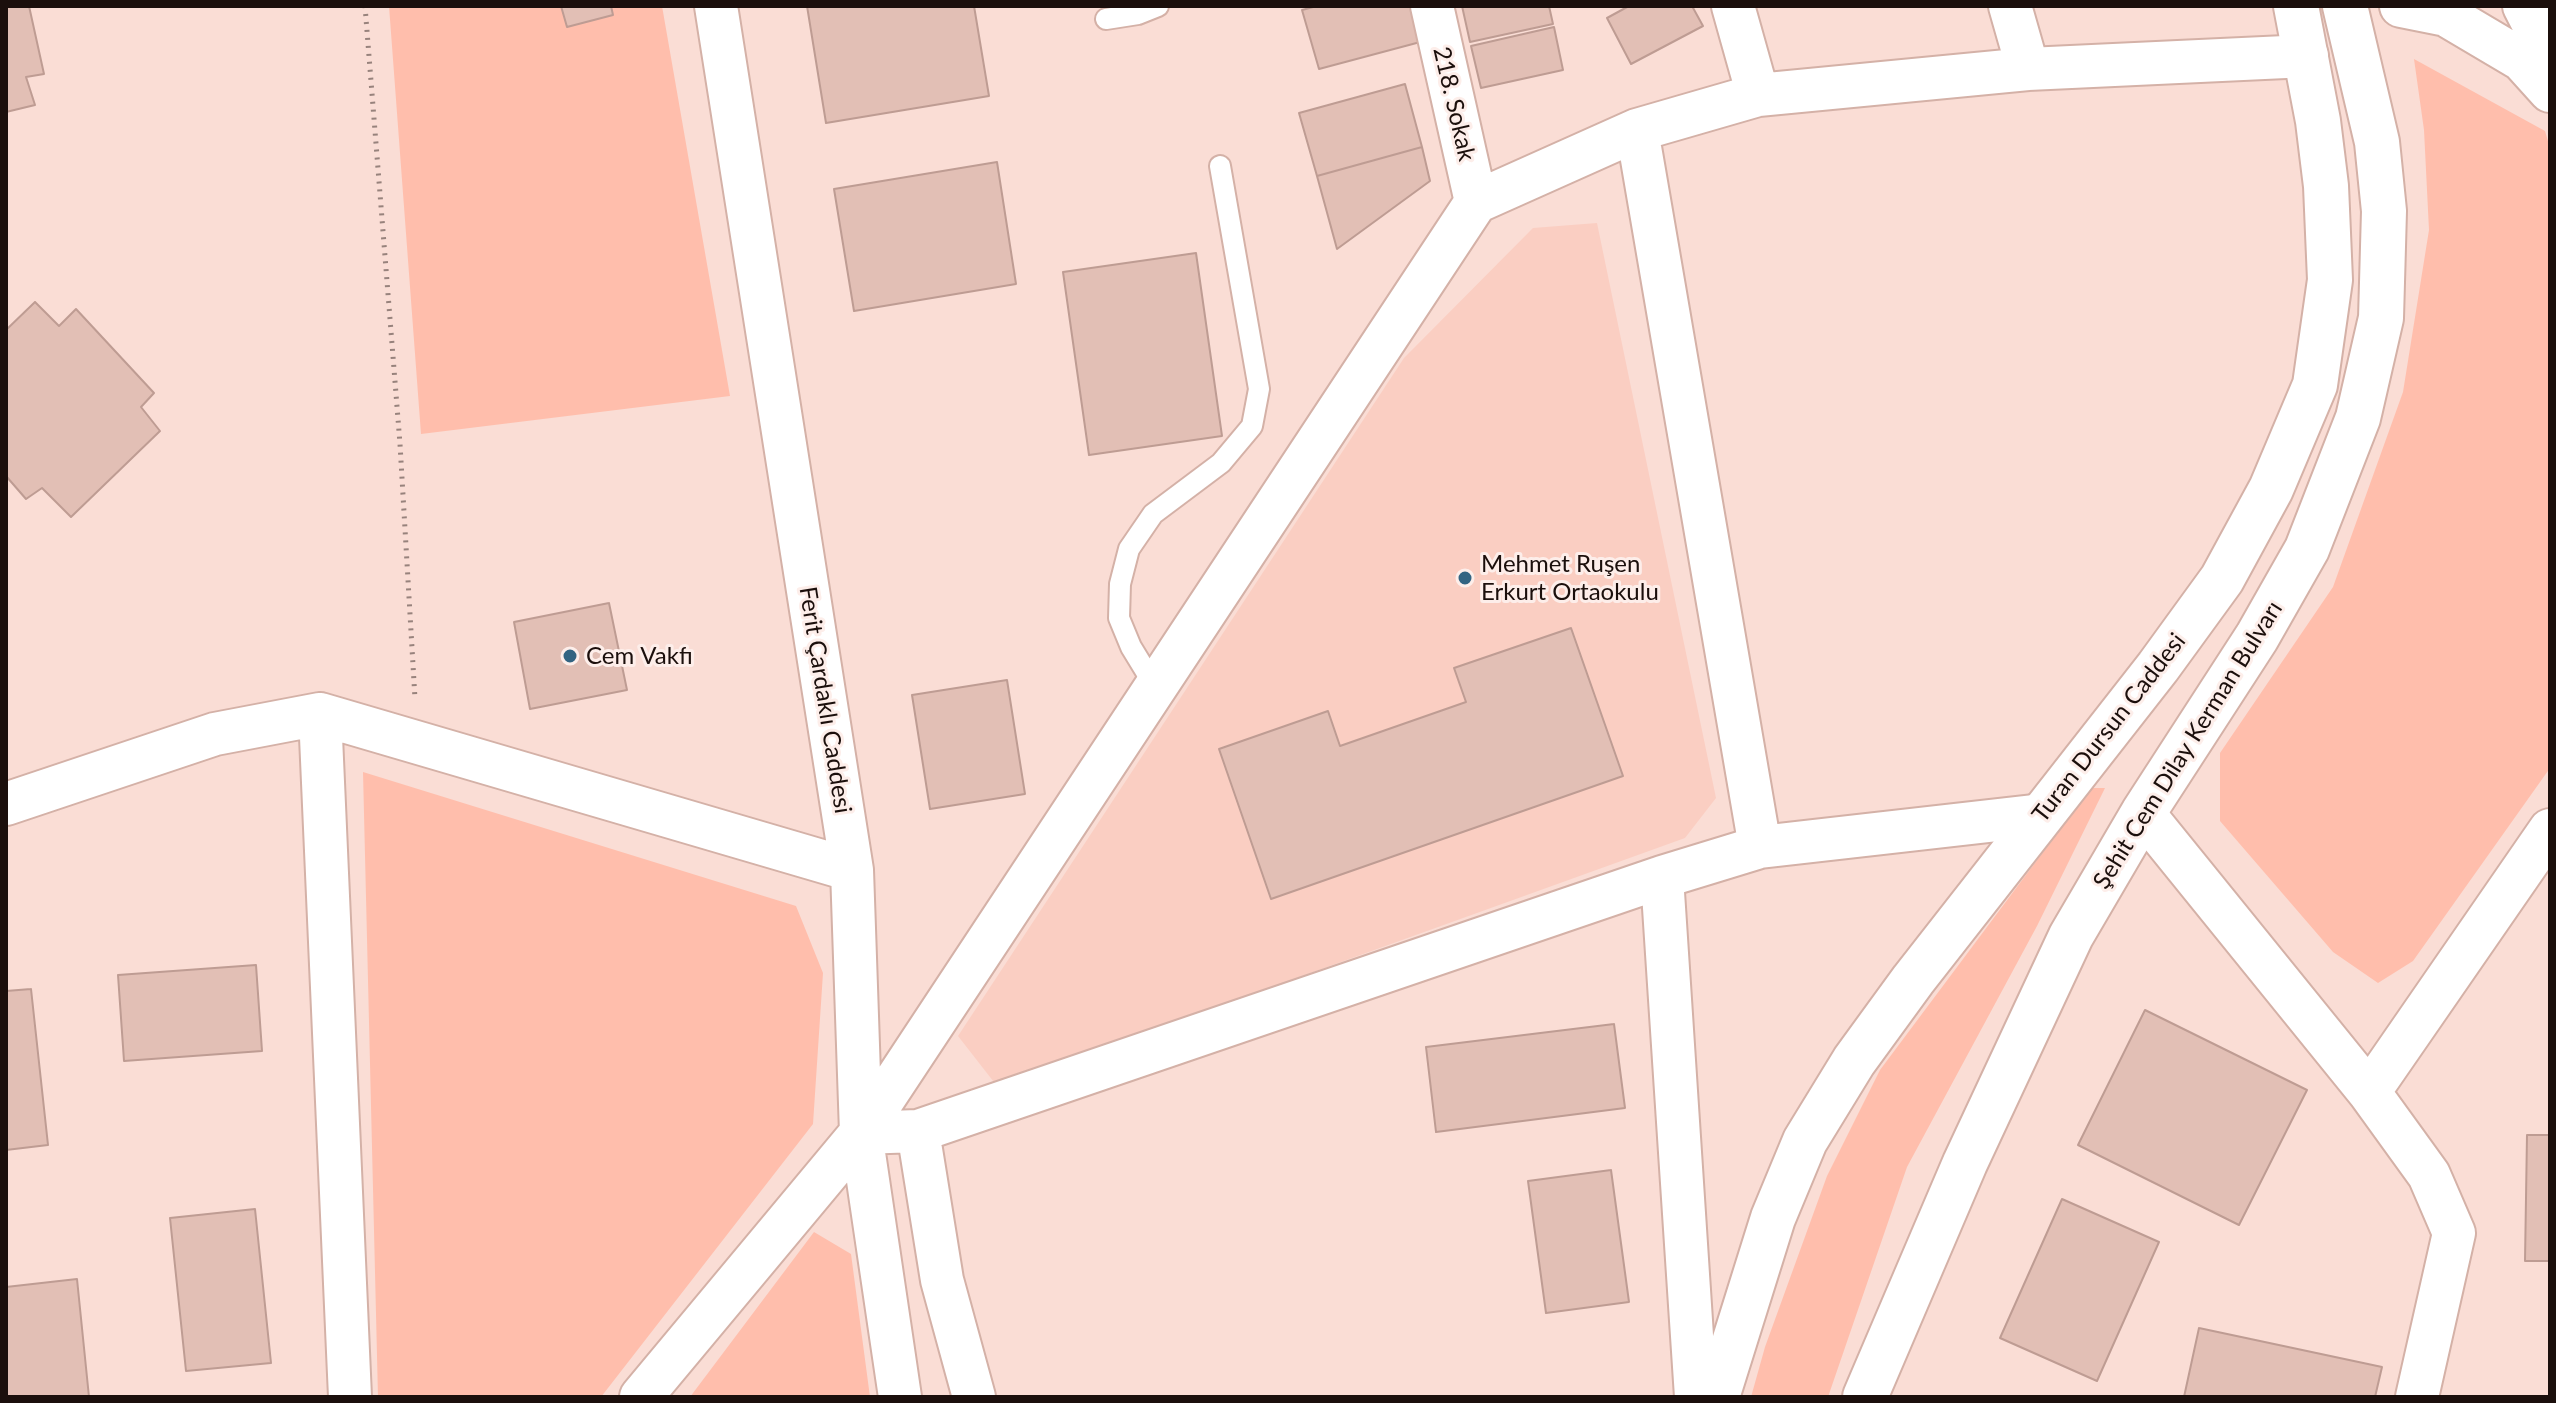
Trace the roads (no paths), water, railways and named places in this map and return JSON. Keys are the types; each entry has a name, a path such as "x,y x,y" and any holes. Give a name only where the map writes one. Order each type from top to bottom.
{"main road":[{"name":"Turan Dursun Caddesi","path":"1717,1397 1773,1218 1805,1141 1854,1061 1913,980 2222,579 2271,489 2315,385 2330,280 2326,186 2307,56 2296,6"},
{"name":"Şehit Cem Dilay Kerman Bulvarı","path":"1865,1397 1965,1163 2071,936 2143,813 2257,637 2307,549 2358,418 2381,318 2384,211 2377,142 2345,6"}],"street":[{"name":"Ferit Çardaklı Caddesi","path":"716,6 852,870 861,1133 900,1397"},
{"name":"218. Sokak","path":"1432,6 1476,202"},
{"path":"1733,6 1758,95"},
{"path":"2010,6 2028,69"},
{"path":"2401,6 2446,15 2522,60 2550,91"},
{"path":"2524,6 2550,57"},
{"path":"641,1397 861,1133 1476,202 1637,130 1758,95 2028,69 2307,56"},
{"path":"1637,130 1760,847"},
{"path":"320,714 350,1397"},
{"path":"6,804 215,734 320,714 852,870"},
{"path":"2143,813 2369,1092 2429,1175 2454,1233 2417,1397"},
{"path":"861,1133 918,1131 1662,877 1760,847 2042,815"},
{"path":"2369,1092 2550,830"},
{"path":"1662,877 1696,1397"},
{"path":"918,1131 942,1280 974,1397"}],"lane":[{"path":"1106,19 1138,14 1158,6"},
{"path":"1156,688 1131,647 1119,618 1120,584 1129,549 1153,514 1221,463 1252,426 1259,389 1220,166"}],"place":[{"name":"Mehmet Ruşen Erkurt Ortaokulu","path":"1465,578"},
{"name":"Cem Vakfı","path":"570,656"}]}
